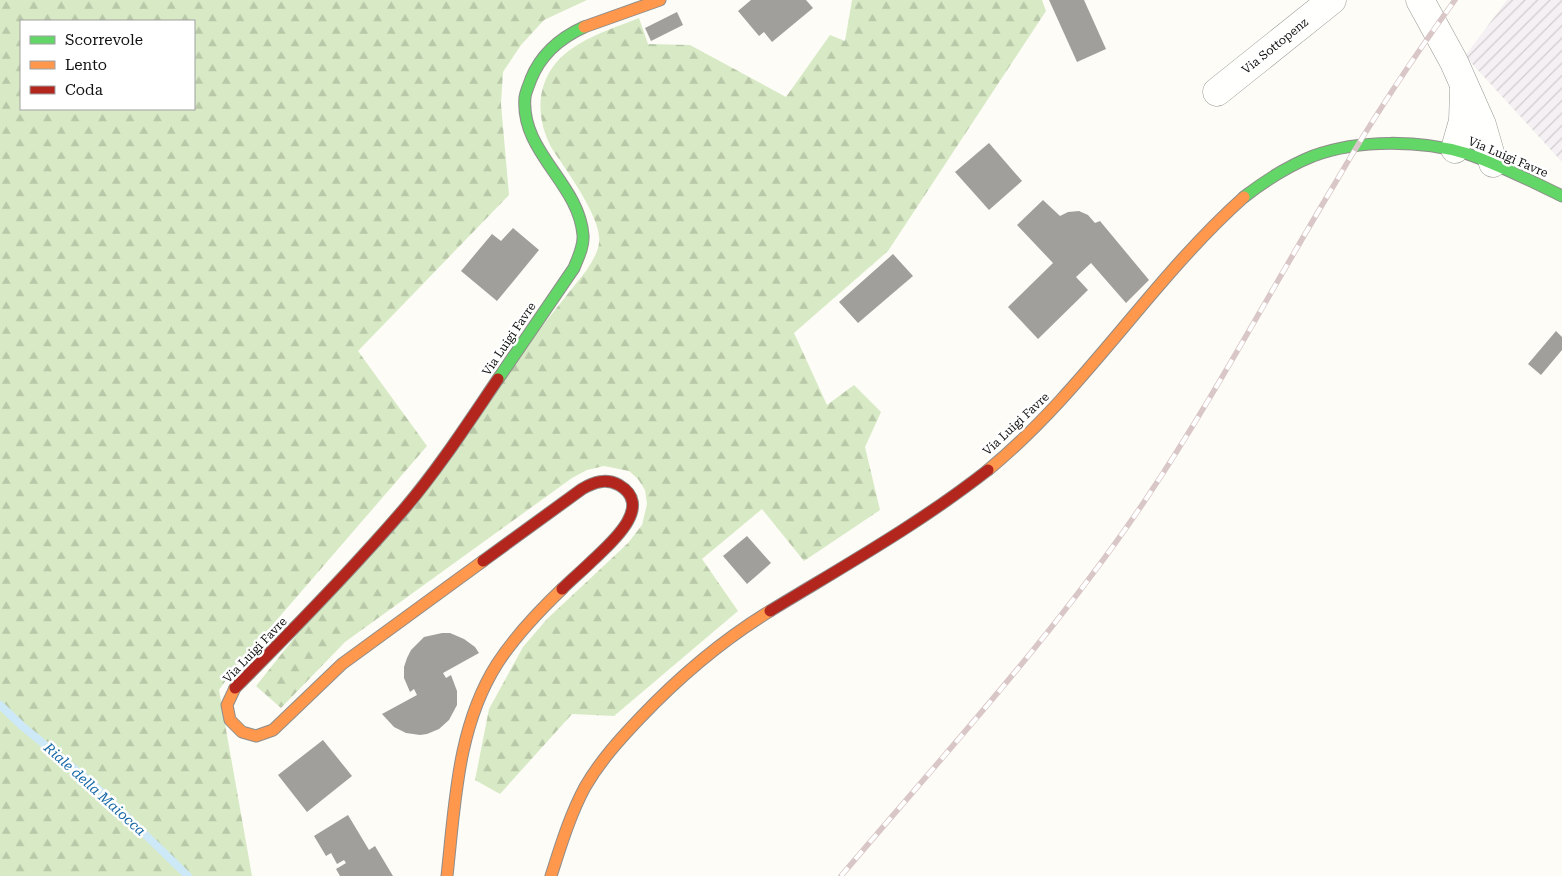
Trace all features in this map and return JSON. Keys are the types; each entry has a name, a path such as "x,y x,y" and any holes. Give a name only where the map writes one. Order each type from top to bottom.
{"street":[{"name":"Via Luigi Favre","path":"447,876 459,773 469,726 483,691 496,666 512,642 529,622 614,539 629,520 632,510 631,501 623,488 617,484 601,481 582,489 362,648 342,664 274,730 256,736 242,732 230,720 227,705 235,688 346,576 430,476 452,447 574,268 582,247 581,224 570,198 536,144 526,119 524,98 538,63 557,43 568,36 603,20 660,0"},
{"name":"Via Sottopenz","path":"1218,92 1332,0"},
{"path":"1420,0 1454,62 1482,126 1493,162"},
{"path":"1455,149 1463,121 1465,106 1464,86"},
{"name":"Via Luigi Favre","path":"551,876 571,818 588,783 609,754 676,681 743,626 929,514 1009,452 1062,400 1190,251 1231,208 1256,186 1284,169 1312,156 1336,149 1387,142 1434,145 1455,149 1493,162 1562,196"}],"shaded area":[{"path":"1507,0 1562,0 1562,162 1465,56"}],"green space":[{"path":"0,0 587,0 544,20 521,45 503,72 501,104 509,195 358,351 427,446 231,673 219,690 252,876 0,876"},
{"path":"852,0 1042,0 1046,11 888,251 794,333 827,405 854,385 881,412 865,447 880,510 804,561 762,509 702,559 738,611 614,716 572,714 500,794 475,780 489,709 523,647 547,619 628,543 642,525 647,504 645,490 638,479 629,471 604,466 587,470 572,478 345,642 281,708 256,686 586,271 596,254 599,233 595,221 582,194 551,147 541,118 542,90 547,76 555,64 565,53 586,40 639,18 648,44 690,45 786,97 830,35 845,41"}],"building":[{"path":"751,0 806,0 813,8 772,42 764,32 759,36 738,11"},
{"path":"1049,0 1084,0 1106,49 1077,62"},
{"path":"677,12 683,25 651,41 645,28"},
{"path":"989,143 1022,181 989,210 955,172"},
{"path":"1043,200 1060,216 1068,212 1079,211 1088,215 1095,223 1100,221 1149,280 1126,303 1091,263 1076,277 1088,290 1038,339 1008,307 1053,263 1017,225"},
{"path":"513,228 539,250 497,301 461,271 492,234 501,241"},
{"path":"893,254 913,276 858,323 839,302"},
{"path":"1556,331 1562,337 1562,350 1541,375 1528,364"},
{"path":"747,536 771,563 747,584 723,556"},
{"path":"450,633 464,639 475,647 479,653 443,673 446,678 451,675 457,691 457,705 449,720 439,729 427,734 406,733 394,727 382,714 417,695 414,689 410,692 404,678 404,667 407,658 411,650 424,637"},
{"path":"323,740 352,776 307,812 278,775"},
{"path":"348,815 369,850 375,846 393,876 340,876 336,869 346,863 344,860 337,864 331,853 326,856 314,836"}],"waterway":[{"name":"Riale della Maiocca","path":"0,705 22,726 93,784 188,876"}],"railway":[{"path":"841,876 999,692 1111,549 1196,421 1365,134 1455,0"}],"traffic: fast":[{"path":"498,379 574,268 582,248 583,235 579,216 572,199 531,134 526,117 525,97 535,70 546,54 567,36 584,27"},
{"path":"1244,197 1277,174 1313,156 1331,150 1390,143 1431,146 1468,154 1504,168 1562,196"}],"traffic: slow":[{"path":"584,27 660,0"},
{"path":"988,470 1023,439 1056,405 1178,263 1244,197"},
{"path":"235,688 227,705 230,720 242,732 256,736 273,730 342,664 483,561"},
{"path":"447,876 460,767 473,714 497,664 511,644 544,606 562,589"},
{"path":"551,876 566,830 585,787 597,768 625,734 685,674 734,635 770,611"}],"traffic: jam":[{"path":"235,688 322,600 418,493 498,379"},
{"path":"770,611 908,526 988,470"},
{"path":"483,561 582,489 591,484 605,481 619,485 629,494 633,503 631,514 626,524 618,535 562,589"}]}
